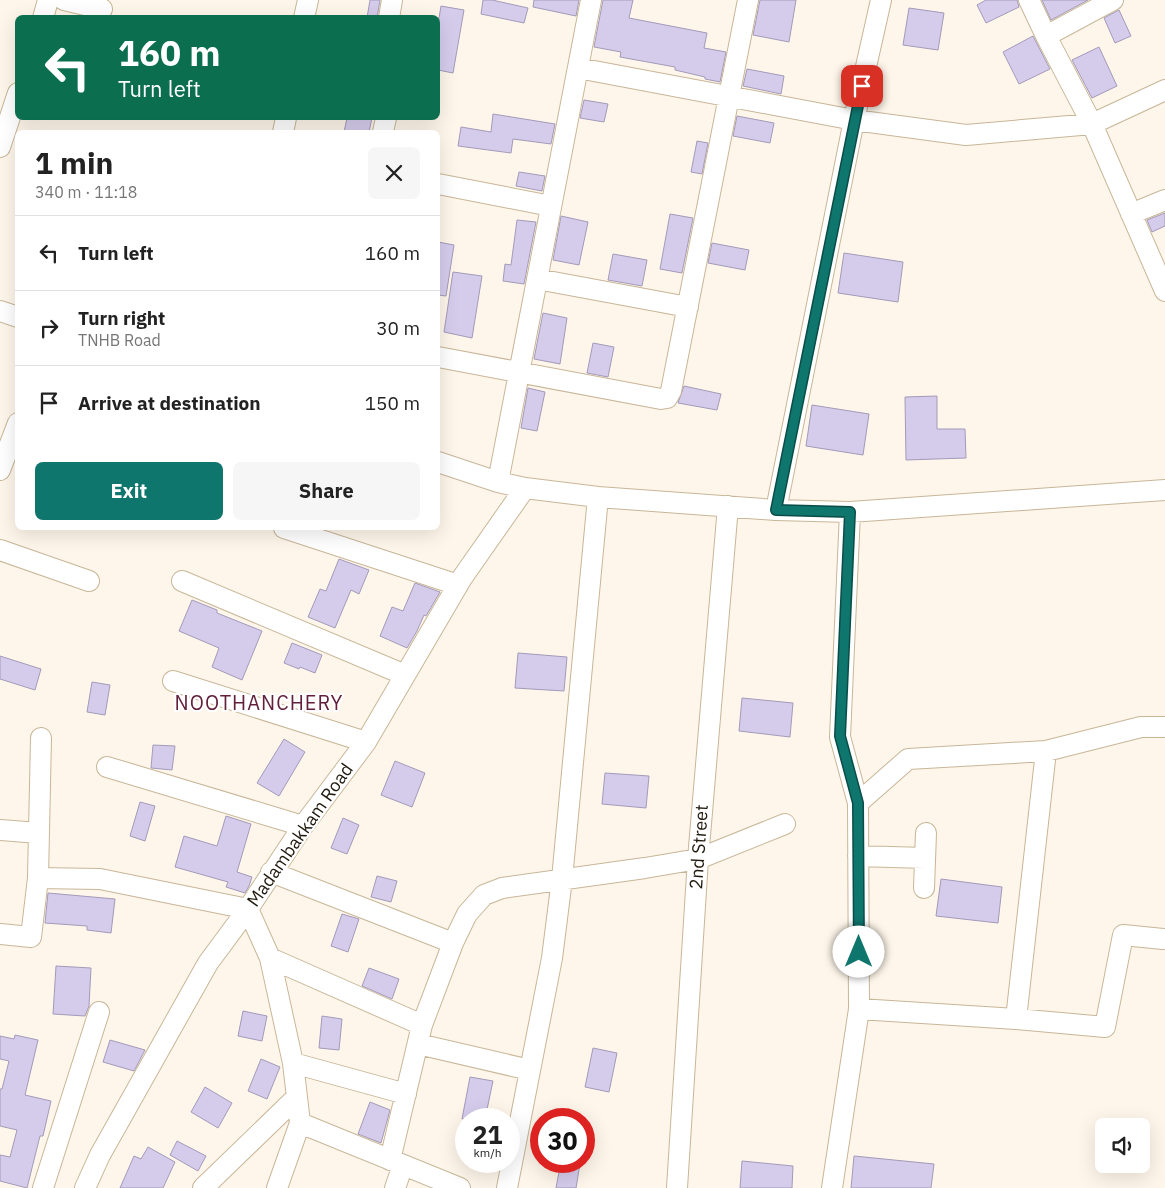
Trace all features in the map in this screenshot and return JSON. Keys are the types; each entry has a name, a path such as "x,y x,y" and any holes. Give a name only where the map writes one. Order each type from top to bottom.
{"street":[{"path":"43,15 48,0"},
{"path":"64,0 102,9"},
{"path":"305,15 308,0"},
{"path":"390,15 392,0"},
{"path":"498,482 591,0"},
{"path":"440,358 665,399 669,396 748,0"},
{"path":"776,510 854,120 881,0"},
{"path":"1029,0 1092,124 1165,291"},
{"path":"1046,36 1113,0"},
{"path":"578,68 854,120 966,134 1092,124 1165,90"},
{"path":"0,147 15,103"},
{"path":"440,184 551,206"},
{"path":"1131,214 1165,200"},
{"path":"537,280 688,307"},
{"path":"0,311 15,316"},
{"path":"0,470 15,431"},
{"path":"440,463 498,482 525,488 598,497 776,510 850,512 1165,490"},
{"name":"Madambakkam Road","path":"85,1188 100,1155 208,963 248,909 303,826 366,742 458,585 525,488"},
{"path":"507,1188 552,958 562,879 598,497"},
{"name":"2nd Street","path":"677,1188 698,859 728,506"},
{"path":"832,1188 859,1009 858,803 840,736 850,512"},
{"path":"290,530 458,585"},
{"path":"0,550 89,581"},
{"path":"182,581 405,675"},
{"path":"173,681 366,742"},
{"path":"858,803 908,759 1046,752 1141,727 1165,727"},
{"path":"0,934 31,937 38,878 40,738"},
{"path":"1016,1019 1046,752"},
{"path":"107,767 303,826"},
{"path":"396,1188 396,1163 406,1094 420,1034 453,943 467,914 484,894 502,888 698,859 785,824"},
{"path":"0,830 39,833"},
{"path":"924,888 926,833"},
{"path":"858,856 925,858"},
{"path":"271,872 453,943"},
{"path":"38,878 100,879 248,909 270,958 293,1063 300,1123 277,1188"},
{"path":"859,1009 1016,1019 1105,1028 1123,935 1163,939"},
{"path":"270,958 420,1034 530,1070"},
{"path":"43,1188 99,1012"},
{"path":"293,1063 406,1094"},
{"path":"203,1188 297,1097"},
{"path":"300,1123 460,1188"}],"building":[{"path":"370,0 380,0 378,15 368,15"},
{"path":"483,0 492,0 528,8 524,23 481,14"},
{"path":"534,0 579,0 576,16 533,7"},
{"path":"603,0 633,0 629,18 707,33 704,48 726,52 720,82 675,70 675,67 620,57 621,52 594,47"},
{"path":"760,0 796,0 789,42 753,35"},
{"path":"986,0 1017,0 1019,7 986,23 977,5"},
{"path":"1042,0 1088,0 1051,20"},
{"path":"441,6 464,10 453,73 440,70"},
{"path":"909,8 944,13 938,50 903,45"},
{"path":"1119,10 1131,36 1115,43 1104,18"},
{"path":"1033,36 1050,69 1019,84 1003,52"},
{"path":"1099,47 1117,86 1092,98 1072,60"},
{"path":"747,69 784,76 781,94 743,86"},
{"path":"584,100 608,104 604,122 580,118"},
{"path":"493,114 555,124 551,144 513,139 511,153 458,146 461,127 491,132"},
{"path":"737,116 774,123 770,143 733,136"},
{"path":"347,120 372,120 369,130 344,130"},
{"path":"697,141 708,143 702,174 691,172"},
{"path":"519,172 545,176 542,191 516,186"},
{"path":"1165,213 1165,226 1152,232 1147,220"},
{"path":"670,214 693,218 682,273 660,269"},
{"path":"561,216 588,222 579,265 553,260"},
{"path":"517,220 536,222 524,284 503,281 505,264 511,265"},
{"path":"440,242 454,245 446,296 440,295"},
{"path":"712,243 749,250 745,270 708,263"},
{"path":"844,253 903,262 898,302 838,293"},
{"path":"613,254 647,260 642,286 608,280"},
{"path":"453,272 482,276 472,338 444,332"},
{"path":"543,313 567,318 560,364 534,359"},
{"path":"593,343 614,347 608,377 587,373"},
{"path":"684,386 721,394 717,410 678,403"},
{"path":"528,388 545,392 537,431 521,428"},
{"path":"937,396 937,429 965,429 966,458 906,460 905,397"},
{"path":"812,405 869,414 863,455 806,446"},
{"path":"339,559 369,570 359,594 351,590 335,628 308,617 320,589 326,591"},
{"path":"415,583 440,592 426,616 424,615 407,648 380,636 392,607 403,611"},
{"path":"192,600 217,610 217,613 262,631 242,680 212,667 219,648 179,631"},
{"path":"292,643 322,655 315,673 284,663"},
{"path":"518,653 567,657 564,691 515,688"},
{"path":"0,656 41,669 35,690 0,679"},
{"path":"92,682 110,685 105,715 87,712"},
{"path":"742,698 793,703 790,737 739,731"},
{"path":"284,739 305,752 279,796 257,783"},
{"path":"153,745 175,746 172,770 151,768"},
{"path":"395,761 425,773 412,807 381,795"},
{"path":"605,773 649,776 646,808 602,804"},
{"path":"140,802 155,806 145,841 130,836"},
{"path":"226,816 251,824 237,872 252,877 245,893 226,887 228,882 175,867 184,836 217,846"},
{"path":"343,818 359,825 347,854 331,848"},
{"path":"377,876 397,881 391,902 371,897"},
{"path":"941,879 1002,887 998,923 936,916"},
{"path":"48,893 115,899 111,933 87,930 87,926 45,923"},
{"path":"342,914 359,919 348,952 331,946"},
{"path":"56,966 91,968 89,1006 85,1016 53,1014"},
{"path":"369,968 399,979 392,999 362,986"},
{"path":"243,1011 267,1016 262,1041 238,1036"},
{"path":"322,1016 342,1019 339,1050 319,1048"},
{"path":"15,1035 38,1040 25,1095 51,1101 43,1136 40,1136 27,1188 0,1181 0,1155 10,1157 17,1130 0,1126 0,1089 2,1089 9,1061 0,1059 0,1036 14,1039"},
{"path":"110,1040 145,1050 134,1071 103,1062"},
{"path":"593,1048 617,1053 609,1092 585,1087"},
{"path":"261,1059 280,1067 267,1099 248,1091"},
{"path":"470,1077 493,1081 487,1108 464,1108"},
{"path":"205,1087 232,1103 218,1128 191,1112"},
{"path":"370,1102 390,1110 381,1143 358,1134"},
{"path":"177,1141 206,1156 198,1171 170,1155"},
{"path":"148,1147 175,1162 163,1188 120,1188 134,1156 141,1159"},
{"path":"854,1156 934,1164 931,1188 851,1188"},
{"path":"742,1161 793,1166 792,1188 740,1188"},
{"path":"559,1173 578,1173 576,1188 556,1188"}],"district":[{"name":"NOOTHANCHERY","path":"259,703"}],"route":[{"path":"859,952 858,803 840,736 850,512 776,510 862,86"}]}
